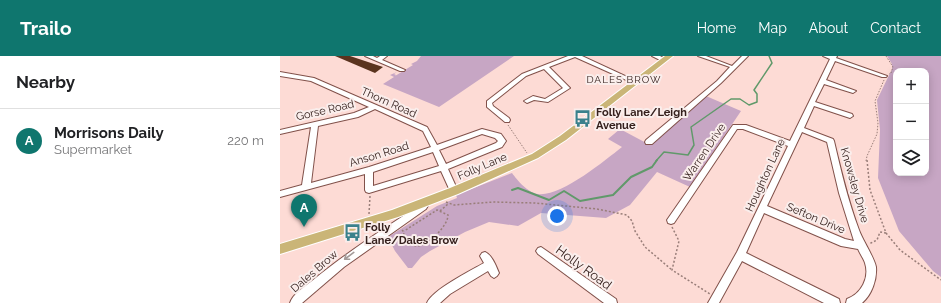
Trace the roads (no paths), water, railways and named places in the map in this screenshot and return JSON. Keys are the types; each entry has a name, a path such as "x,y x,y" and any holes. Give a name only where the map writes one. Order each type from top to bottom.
{"main road":[{"name":"Folly Lane","path":"280,250 426,202 530,158 558,142 635,82 662,57"}],"street":[{"path":"368,56 399,69 389,72"},
{"path":"378,60 384,56"},
{"path":"507,120 490,107 489,102 524,75 573,56"},
{"path":"577,56 635,82"},
{"path":"701,56 729,66"},
{"path":"649,142 719,82 745,56"},
{"path":"831,57 884,76"},
{"name":"Houghton Lane","path":"715,301 740,255 800,129 822,81 831,57"},
{"path":"527,101 533,98 543,102 567,88 545,67"},
{"name":"Thorn Road","path":"280,74 306,77 424,129 428,133 454,191"},
{"path":"822,81 853,90"},
{"path":"811,103 850,116"},
{"name":"Gorse Road","path":"280,132 359,114 374,107"},
{"path":"306,187 315,124"},
{"name":"Warren Drive","path":"671,220 735,127 744,127 792,145"},
{"name":"Knowsley Drive","path":"800,129 830,141 846,208 870,264 871,270 867,290 863,297 857,302 850,303"},
{"name":"Anson Road","path":"280,194 369,170 482,131 498,136 502,141 502,144 444,167"},
{"path":"369,170 369,190 444,167"},
{"name":"Dales Brow","path":"295,303 331,270 423,207 426,202"},
{"name":"Sefton Drive","path":"762,208 844,243 861,246"},
{"name":"Holly Road","path":"541,251 611,303"},
{"path":"740,255 835,303"},
{"path":"432,303 446,290 490,264"}],"waterway":[{"path":"656,161 664,152 688,155 694,145 691,127 731,99 740,99 749,105 757,102 757,94 754,90 772,63 769,56"},
{"path":"512,190 518,188 549,200 564,191 580,201 613,195 631,177 652,167 657,160"}],"place":[{"name":"Folly Lane/Leigh Avenue","path":"583,118"},
{"name":"Morrisons Daily","path":"304,227"},
{"name":"Folly Lane/Dales Brow","path":"352,233"}],"district":[{"name":"DALES BROW","path":"624,79"}]}
